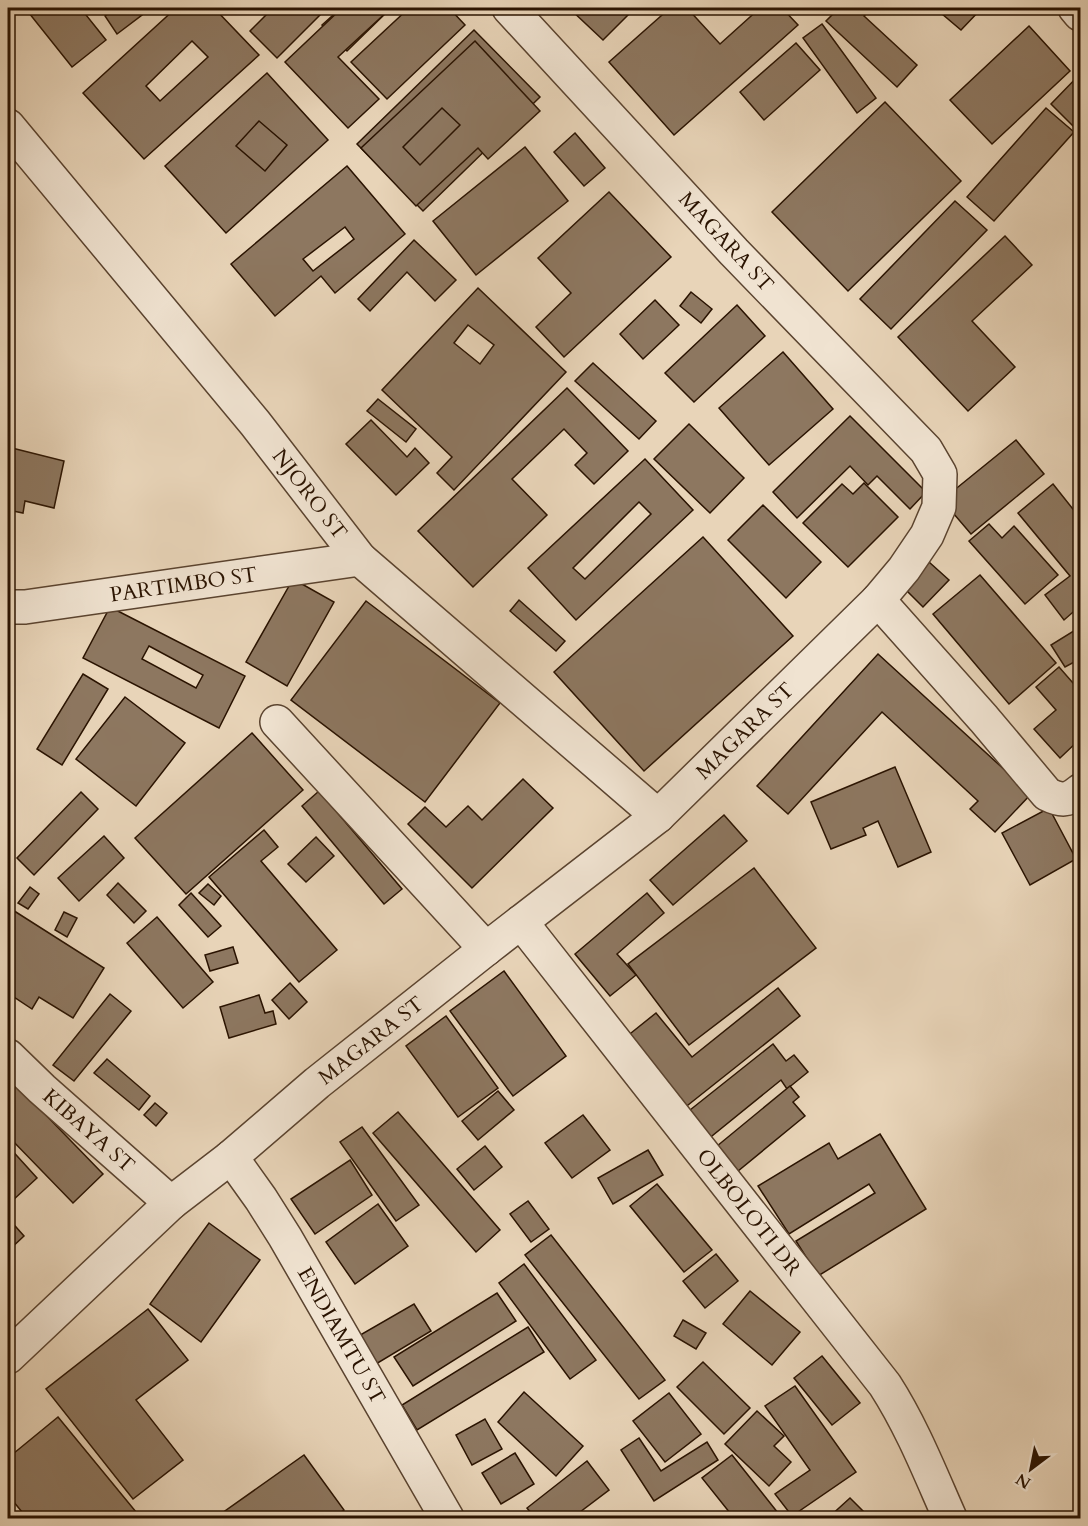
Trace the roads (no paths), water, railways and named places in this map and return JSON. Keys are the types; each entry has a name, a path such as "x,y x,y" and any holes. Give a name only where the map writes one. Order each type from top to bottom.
{"street":[{"name":"MAGARA ST","path":"8,1356 171,1203 231,1157 317,1083 658,816 878,600 904,569 927,535 939,507 940,474 926,450 734,252 509,8"},
{"path":"1075,8 1080,14"},
{"name":"NJORO ST","path":"8,126 255,423 360,559 658,816"},
{"name":"PARTIMBO ST","path":"8,607 25,607 360,559"},
{"path":"878,600 1047,794 1059,800 1073,798 1080,792"},
{"path":"277,722 486,949"},
{"name":"OLBOLOTI DR","path":"521,922 885,1385 901,1411 950,1518"},
{"name":"KIBAYA ST","path":"8,1056 171,1203"},
{"name":"ENDIAMTU ST","path":"231,1157 285,1237 447,1518"}]}
